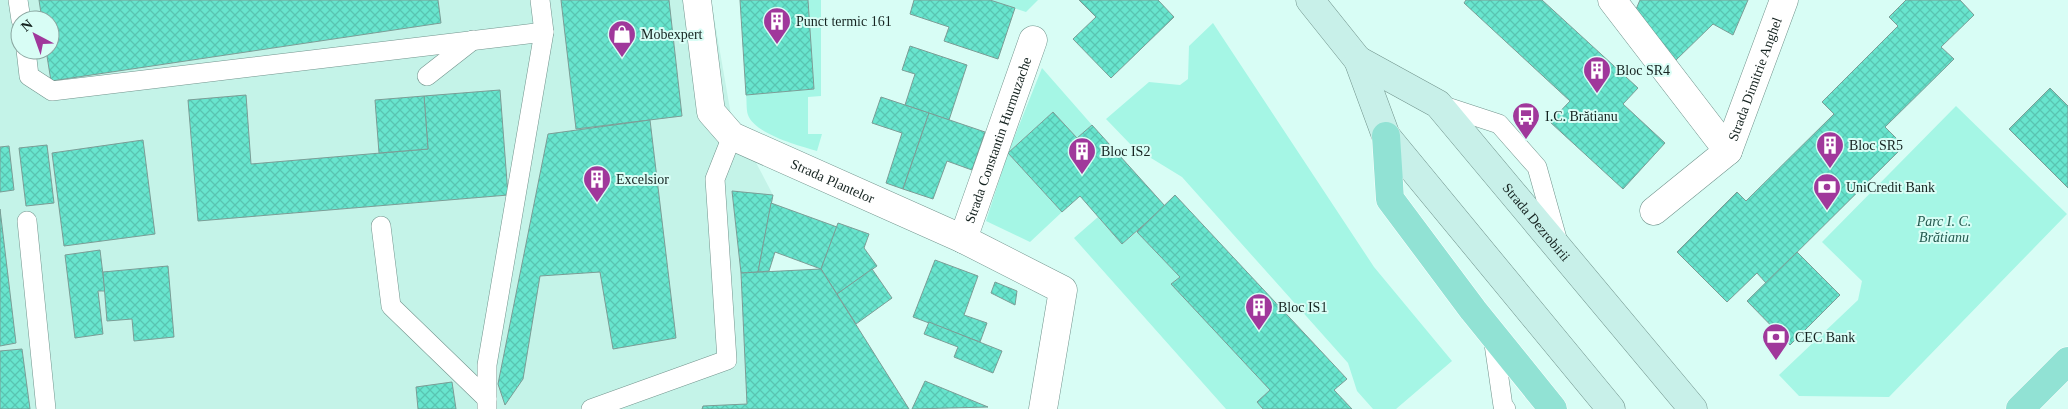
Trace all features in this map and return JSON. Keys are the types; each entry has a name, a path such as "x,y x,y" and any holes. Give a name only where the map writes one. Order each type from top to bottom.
{"main road":[{"name":"Strada Dezrobirii","path":"1310,0 1358,60 1386,136 1610,409"},
{"name":"Strada Dezrobirii","path":"1358,60 1438,104 1693,409"},
{"path":"1386,136 1390,199 1492,333 1553,409"},
{"path":"2020,409 2068,361"}],"street":[{"name":"Strada Plantelor","path":"697,0 711,112 732,136 963,239 1063,290 1043,409"},
{"path":"1612,0 1728,150"},
{"name":"Strada Dimitrie Anghel","path":"1654,211 1728,150 1784,0"},
{"name":"Strada Constantin Hurmuzache","path":"963,239 1033,40"}],"lane":[{"path":"487,404 487,365 544,32 540,0"},
{"path":"28,60 30,76 52,91 544,32"},
{"path":"427,76 473,40"},
{"path":"591,409 727,360 715,179 732,136"},
{"path":"27,221 46,409"},
{"path":"381,226 390,306 487,404"},
{"path":"1492,333 1503,406 1506,409"}],"shaded area":[{"path":"0,0 711,0 731,115 773,195 758,272 821,269 909,409 0,409"}],"green space":[{"path":"808,0 821,0 821,96 808,97 808,134 822,134 817,151 778,138 759,128 748,115 746,95 814,89"},
{"path":"990,0 1038,0 1026,12"},
{"path":"1213,23 1374,267 1452,361 1396,409 1373,409 1357,391 1348,363 1182,177 1133,147 1106,119 1149,82 1180,85 1188,79 1189,46"},
{"path":"1042,68 1092,125 1077,138 1053,112 1008,153"},
{"name":"Parc I. C. Brătianu","path":"1956,106 2067,214 1889,397 1799,396 1779,375 1858,300 1862,281 1822,242"},
{"path":"1008,153 1062,212 1030,242 986,221"},
{"path":"1098,217 1122,244 1137,232 1180,277 1172,284 1270,390 1257,402 1263,409 1226,409 1074,238"}],"building":[{"path":"39,0 438,0 441,23 51,81 48,60 60,60 60,10 40,10"},
{"name":"Mobexpert","path":"561,0 669,0 682,116 576,129"},
{"name":"Punct termic 161","path":"740,0 808,0 814,89 746,95"},
{"path":"914,0 990,0 1015,8 998,59 944,41 949,27 910,14"},
{"path":"1079,0 1158,0 1174,17 1111,78 1073,39 1096,17"},
{"name":"Bloc SR4","path":"1466,0 1542,0 1638,88 1623,104 1665,143 1623,189 1550,122 1570,101 1464,3"},
{"path":"1640,0 1748,0 1733,35 1713,24 1676,60 1634,14"},
{"name":"Bloc SR5","path":"1906,0 1960,0 1974,15 1941,47 1954,59 1885,127 1904,146 1766,283 1757,273 1727,302 1677,252 1737,192 1746,201 1834,114 1822,102 1898,26 1889,17"},
{"path":"910,46 967,65 949,120 905,105 915,74 902,70"},
{"path":"2050,88 2068,106 2068,188 2009,129"},
{"path":"500,90 508,195 198,221 188,100 246,95 251,164 428,149 424,96"},
{"path":"424,96 428,149 379,153 375,100"},
{"path":"881,97 929,113 903,189 886,183 902,133 872,123"},
{"name":"Bloc IS2","path":"1053,112 1077,138 1092,125 1165,206 1122,244 1080,196 1062,212 1008,153"},
{"path":"929,113 985,132 972,170 947,161 933,199 903,189"},
{"name":"Excelsior","path":"650,120 676,338 613,349 600,272 540,276 523,379 505,405 498,384 548,134"},
{"path":"143,140 155,234 64,246 52,153"},
{"path":"47,145 54,203 26,206 19,148"},
{"path":"9,146 14,190 0,192 0,147"},
{"path":"732,191 773,195 758,272 741,273"},
{"name":"Bloc IS1","path":"1175,195 1347,379 1334,390 1352,409 1263,409 1257,402 1270,390 1171,284 1180,277 1137,232"},
{"path":"771,203 837,227 821,269 775,252 769,271 758,272"},
{"path":"0,209 16,343 0,346"},
{"path":"838,223 869,234 864,248 877,266 837,294 821,269"},
{"path":"100,250 105,291 98,291 103,334 75,338 65,255"},
{"path":"1797,252 1840,295 1790,345 1747,301"},
{"path":"935,260 978,276 964,315 987,323 980,342 913,317"},
{"path":"168,266 174,337 134,341 132,319 107,321 103,272"},
{"path":"821,269 909,409 702,409 703,406 747,404 741,273"},
{"path":"872,269 892,298 856,324 837,294"},
{"path":"995,282 1017,291 1015,305 991,293"},
{"path":"929,322 1002,351 993,373 954,357 958,347 924,334"},
{"path":"22,349 30,409 0,409 0,351"},
{"path":"925,381 988,407 912,409"},
{"path":"452,382 456,409 418,409 416,387"}],"place":[{"name":"Punct termic 161","path":"777,45"},
{"name":"Mobexpert","path":"622,58"},
{"name":"Bloc SR4","path":"1597,94"},
{"name":"I.C. Brătianu","path":"1526,140"},
{"name":"Bloc SR5","path":"1830,169"},
{"name":"Bloc IS2","path":"1082,175"},
{"name":"Excelsior","path":"597,203"},
{"name":"UniCredit Bank","path":"1827,211"},
{"name":"Bloc IS1","path":"1259,331"},
{"name":"CEC Bank","path":"1776,361"}]}
